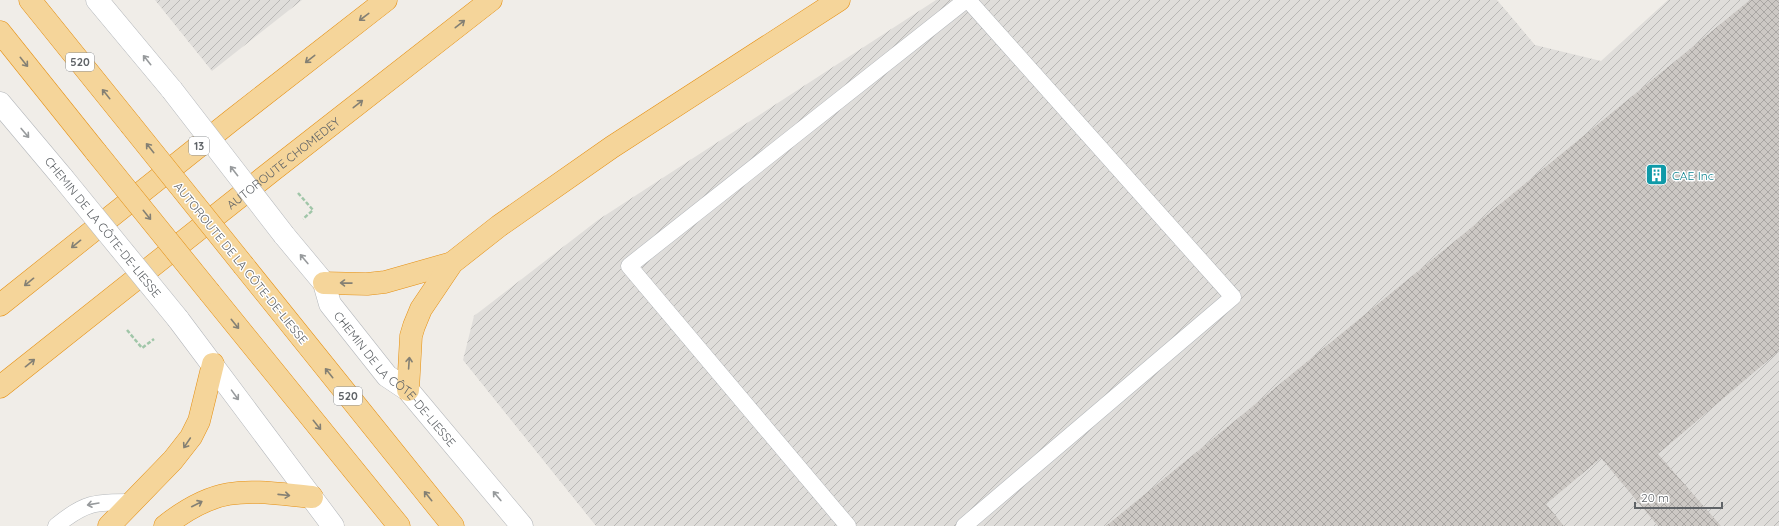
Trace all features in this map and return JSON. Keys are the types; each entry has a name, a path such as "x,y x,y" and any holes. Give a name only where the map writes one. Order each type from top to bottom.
{"highway":[{"name":"AUTOROUTE DE LA CÔTE-DE-LIESSE","path":"30,0 453,526"},
{"name":"13","path":"0,305 232,120 386,0"},
{"name":"AUTOROUTE CHOMEDEY","path":"0,387 272,171 491,0"},
{"path":"408,390 411,336 414,326 421,309 452,262 499,226 612,147 839,0"},
{"path":"0,32 399,526"},
{"path":"324,283 368,284 385,282 452,262"},
{"path":"109,526 173,460 191,437 199,421 213,364"},
{"path":"165,526 179,514 196,504 224,494 257,492 312,497"}],"main road":[{"name":"CHEMIN DE LA CÔTE-DE-LIESSE","path":"97,0 172,90 284,235 324,283 330,304 387,376 408,390 522,526"},
{"name":"CHEMIN DE LA CÔTE-DE-LIESSE","path":"0,103 178,318 333,526"}],"lane":[{"path":"848,526 629,266 967,0 1233,297 964,526"},
{"path":"56,526 68,516 87,505 106,502 132,502"}],"path":[{"path":"298,193 312,210 302,219"},
{"path":"127,330 142,348 154,340"}],"shaded area":[{"path":"155,0 302,0 212,71"},
{"path":"936,0 1497,0 1535,45 1601,61 1668,0 1779,0 1779,526 596,526 463,360 474,316 598,220"}],"building":[{"name":"CAE Inc","path":"1750,0 1779,0 1779,351 1658,454 1721,526 1658,526 1601,458 1546,504 1564,526 1106,526"}],"place":[{"name":"CAE Inc","path":"1657,175"}]}
